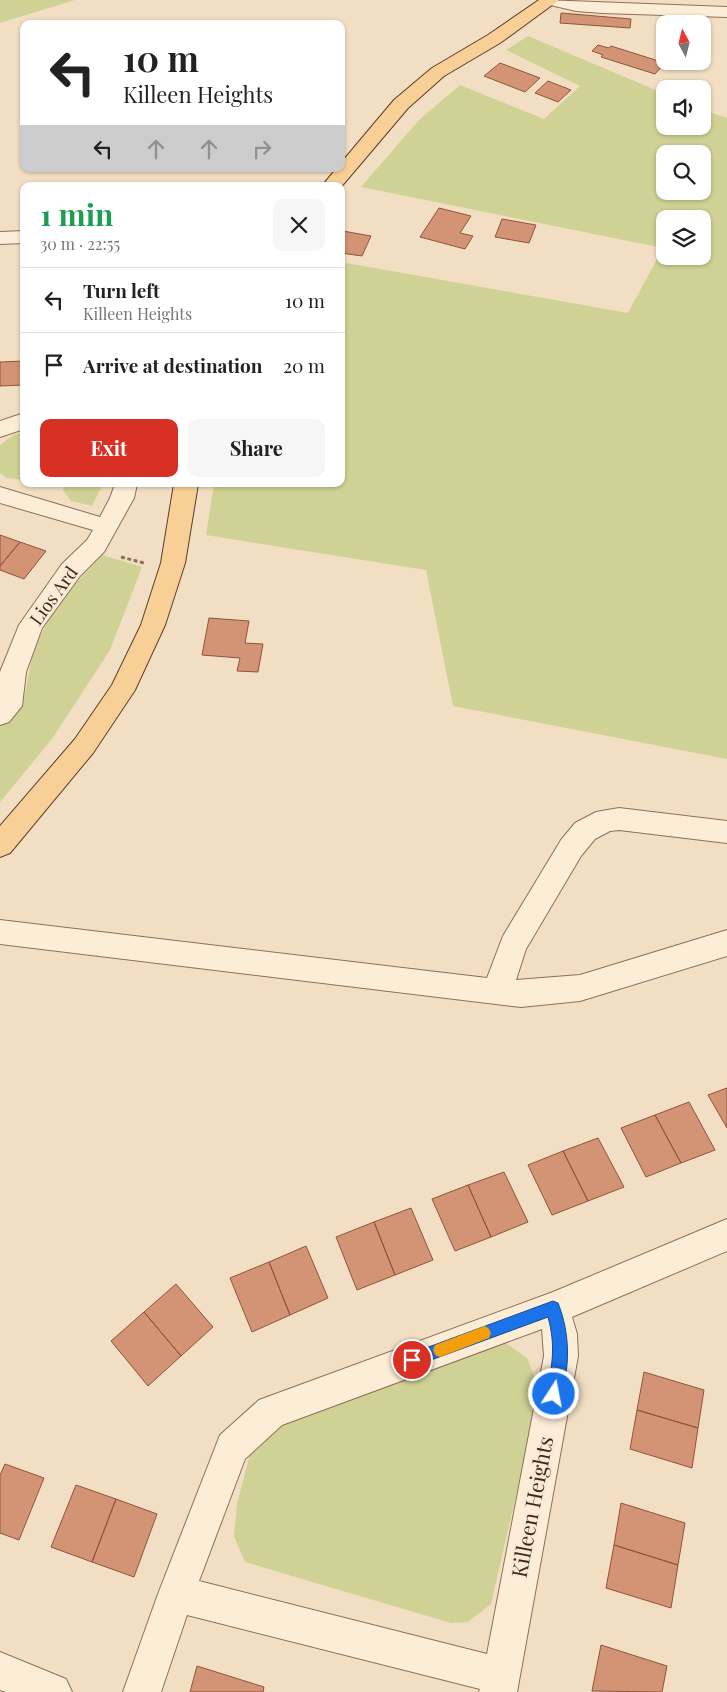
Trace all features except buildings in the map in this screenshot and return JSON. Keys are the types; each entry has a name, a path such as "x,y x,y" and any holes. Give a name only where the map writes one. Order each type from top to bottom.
{"main road":[{"path":"345,171 402,104 438,72 494,39 551,0"},
{"path":"335,182 344,172"},
{"path":"0,845 84,746 122,690 153,625 171,570 185,487"}],"street":[{"path":"551,0 576,6 602,8 727,12"},
{"path":"0,238 20,237"},
{"path":"0,429 20,422"},
{"name":"Lios Ard","path":"0,716 9,706 13,672 32,625 71,570 96,546 122,498 125,487"},
{"path":"0,495 41,497 91,522"},
{"path":"497,992 512,946 571,848 585,831 606,820 620,819 727,832"},
{"path":"0,932 521,994 580,988 727,943"},
{"path":"142,1692 176,1594 232,1447 271,1412 553,1308 727,1235"},
{"name":"Killeen Heights","path":"176,1594 500,1684 561,1356 560,1334 553,1308"},
{"path":"0,1672 53,1692"}],"green space":[{"path":"0,0 75,0 0,23"},
{"path":"528,36 656,90 656,135 711,135 711,113 727,118 727,759 453,706 426,570 206,535 214,487 345,487 345,263 628,313 656,261 656,265 711,265 711,210 656,210 656,247 361,187 419,120 460,85 544,119 580,86 506,50"},
{"path":"20,433 20,480 7,478 0,473 0,445 15,434"},
{"path":"64,487 102,487 92,506 71,501 63,490"},
{"path":"103,555 142,567 110,650 52,739 0,802 0,725 8,719 24,699 33,651 57,602"},
{"path":"504,1342 527,1358 534,1376 533,1421 491,1604 468,1622 451,1623 245,1562 234,1536 237,1504 251,1450 275,1428 480,1343"}],"slow traffic":[{"path":"440,1350 485,1333"}],"route":[{"path":"412,1360 553,1308 560,1334 561,1356 554,1394"}]}
